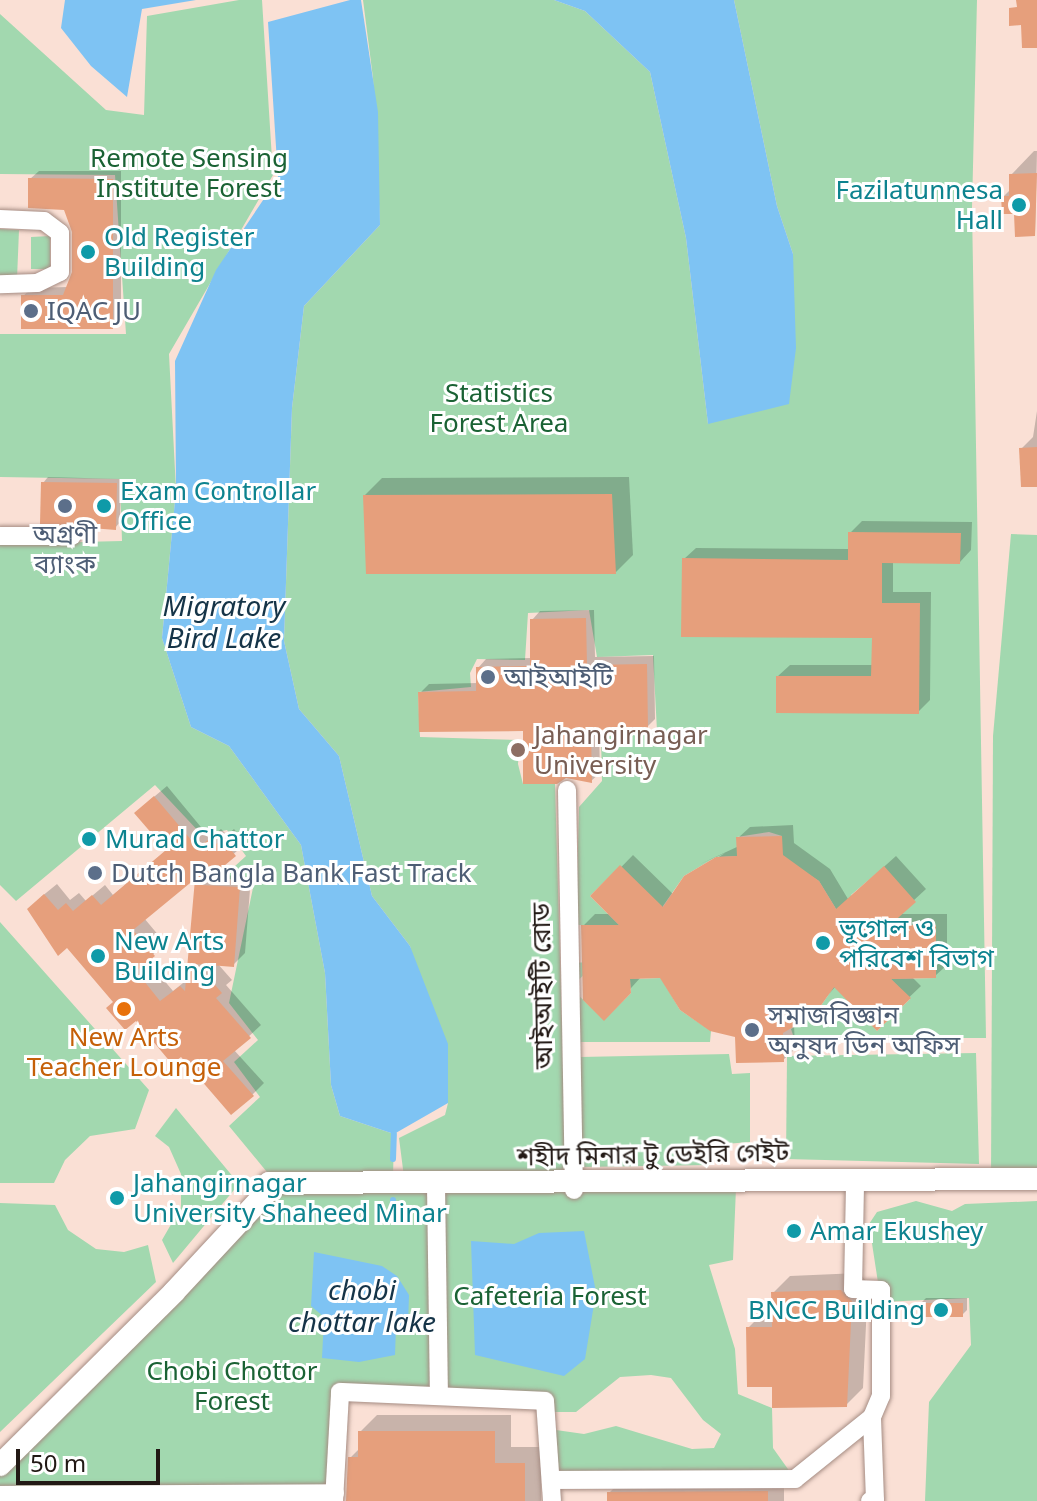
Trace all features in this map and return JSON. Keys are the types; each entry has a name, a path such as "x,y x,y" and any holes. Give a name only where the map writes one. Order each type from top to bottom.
{"street":[{"path":"0,219 44,221 60,233 60,272 37,283 0,284"},
{"path":"0,536 72,536"},
{"name":"আইআইটি রোড","path":"567,790 574,1186"},
{"path":"991,1184 1037,1179"},
{"path":"854,1184 853,1289 881,1290 881,1396 872,1417 875,1500 870,1501"},
{"path":"574,1186 769,1188 854,1184 991,1184 1037,1187"},
{"name":"শহীদ মিনার টু ডেইরি গেইট","path":"0,1465 269,1187 854,1184"},
{"path":"436,1188 439,1393"},
{"path":"0,1495 334,1497 340,1392 439,1393 545,1401 552,1501"},
{"path":"552,1480 795,1479 872,1417"}],"green space":[{"name":"Remote Sensing Institute Forest","path":"239,0 262,0 273,175 169,354 176,490 162,638 191,727 229,746 301,845 325,973 331,1085 340,1116 394,1134 393,1177 271,1177 229,1126 260,1097 234,1062 258,1040 229,1003 254,883 222,878 246,856 227,830 202,835 155,785 16,901 0,885 0,544 122,541 120,479 0,477 0,334 126,334 115,175 0,174 0,14 106,110 144,115 147,16"},
{"name":"Statistics Forest Area","path":"363,0 554,0 585,11 650,72 686,238 708,424 793,254 777,206 734,0 977,0 972,208 986,1038 794,1038 791,1029 815,1014 836,984 877,1031 910,999 891,979 936,978 936,925 890,925 884,867 851,895 877,925 838,912 819,881 782,857 782,836 769,832 737,837 737,856 716,857 684,876 663,906 659,924 620,866 590,896 619,925 576,925 579,807 602,781 601,737 657,731 653,655 597,657 589,610 528,613 525,660 477,659 470,673 471,687 418,692 420,737 520,740 518,764 523,784 555,784 566,1172 404,1177 399,1138 445,1115 448,1103 410,946 372,896 339,756 299,709 284,641 292,408 304,306 380,225 373,78"},
{"path":"0,229 19,230 17,279 0,278"},
{"path":"50,236 50,269 31,269 31,237"},
{"path":"1011,534 1037,535 1037,1179 991,1180 993,736"},
{"path":"0,922 149,1090 135,1129 90,1136 65,1160 54,1183 0,1183"},
{"path":"596,962 571,988 604,1020 631,993 630,979 661,978 680,1010 711,1031 710,1042 568,1042 568,963"},
{"path":"976,1053 979,1164 786,1159 787,1056"},
{"path":"729,1054 732,1074 750,1073 750,1142 713,1145 712,1165 581,1167 580,1057"},
{"path":"176,1108 239,1184 173,1263 162,1240 181,1207 181,1174 169,1147 155,1136"},
{"path":"736,1188 733,1260 709,1265 735,1349 738,1394 772,1408 773,1448 795,1479 552,1475 549,1429 584,1434 616,1426 692,1449 714,1448 721,1434 703,1420 671,1378 651,1375 620,1377 576,1412 547,1412 545,1402 341,1392 335,1493 0,1491 0,1465 268,1191"},
{"path":"916,1201 952,1211 965,1204 1037,1201 1037,1501 925,1501 929,1402 971,1345 969,1298 881,1302 869,1224 877,1212"},
{"path":"0,1203 55,1205 68,1230 96,1249 124,1252 148,1245 156,1282 0,1432"}],"water":[{"path":"65,0 196,0 142,9 127,97 91,66 61,28"},
{"name":"Migratory Bird Lake","path":"350,0 361,0 378,112 380,225 304,306 292,408 284,641 299,709 339,756 372,896 410,946 448,1044 448,1103 394,1134 340,1116 331,1085 325,973 301,845 229,746 191,727 162,638 176,490 175,361 216,270 278,178 268,22"},
{"path":"554,0 734,0 777,206 793,254 796,348 789,404 708,424 686,238 650,72 585,11"},
{"path":"584,1231 596,1292 585,1359 564,1376 475,1355 471,1241 514,1244 539,1233"},
{"name":"chobi chottar lake","path":"314,1252 382,1266 397,1276 409,1295 408,1326 396,1327 395,1355 359,1362 322,1358 324,1317 311,1306"}],"building":[{"path":"1016,0 1037,0 1037,48 1022,48 1021,25 1009,26 1009,8 1017,7"},
{"name":"Fazilatunnesa Hall","path":"1037,173 1035,236 1015,237 1014,214 1002,214 1001,196 1009,196 1009,174"},
{"name":"Old Register Building","path":"28,178 113,179 113,329 21,329 21,295 63,295 72,272 72,232 64,210 28,208"},
{"path":"1037,447 1037,487 1021,487 1019,448"},
{"name":"অগ্রণী ব্যাংক","path":"41,482 117,483 116,530 40,524"},
{"path":"612,494 616,574 366,574 363,495"},
{"path":"848,532 961,533 960,564 882,563 882,603 920,603 919,714 776,713 776,676 871,676 872,638 681,637 682,558 848,560"},
{"path":"586,618 587,665 647,664 648,729 591,730 592,783 566,778 557,784 523,784 523,731 419,732 418,692 476,691 476,667 530,666 530,619"},
{"name":"New Arts Building","path":"154,796 198,848 209,839 215,845 222,839 236,856 201,885 240,887 234,967 197,964 222,993 216,998 251,1038 223,1061 254,1096 231,1115 181,1057 172,1064 136,1021 125,1030 106,1008 113,1002 67,948 58,956 27,909 44,894 58,910 66,903 73,911 92,895 101,905 166,850 134,813","holes":["195,879 185,991 180,986 160,1001 136,971 155,956 133,930"]},
{"path":"782,836 783,855 819,881 836,909 884,866 916,902 890,925 936,925 936,978 891,979 911,998 877,1031 834,987 815,1014 783,1033 784,1062 736,1063 735,1037 710,1031 680,1010 660,978 630,979 631,993 604,1021 583,1000 581,925 619,925 590,896 620,865 663,907 684,876 716,857 737,856 736,837"},
{"path":"841,1290 852,1301 847,1407 772,1408 772,1387 747,1387 746,1327 772,1327 771,1292"},
{"name":"BNCC Building","path":"919,1303 963,1303 963,1317 919,1317"},
{"path":"358,1431 495,1431 495,1463 525,1463 525,1501 346,1501 348,1457 358,1457"},
{"path":"768,1491 768,1501 607,1501 607,1492"}],"waterway":[{"path":"393,1159 394,1134"},
{"path":"393,1200 393,1219"}],"place":[{"name":"Fazilatunnesa Hall","path":"1019,205"},
{"name":"Old Register Building","path":"88,252"},
{"name":"IQAC JU","path":"31,311"},
{"name":"অগ্রণী ব্যাংক","path":"65,506"},
{"name":"Exam Controllar Office","path":"104,506"},
{"name":"আইআইটি","path":"488,677"},
{"name":"Jahangirnagar University","path":"518,750"},
{"name":"Murad Chattor","path":"89,839"},
{"name":"Dutch Bangla Bank Fast Track","path":"95,873"},
{"name":"ভূগোল ও পরিবেশ বিভাগ","path":"823,943"},
{"name":"New Arts Building","path":"98,956"},
{"name":"New Arts Teacher Lounge","path":"124,1009"},
{"name":"সমাজবিজ্ঞান অনুষদ ডিন অফিস","path":"752,1030"},
{"name":"Jahangirnagar University Shaheed Minar","path":"117,1198"},
{"name":"Amar Ekushey","path":"794,1231"},
{"name":"BNCC Building","path":"941,1310"}],"park label":[{"name":"Cafeteria Forest","path":"550,1296"},
{"name":"Chobi Chottor Forest","path":"232,1386"}]}
